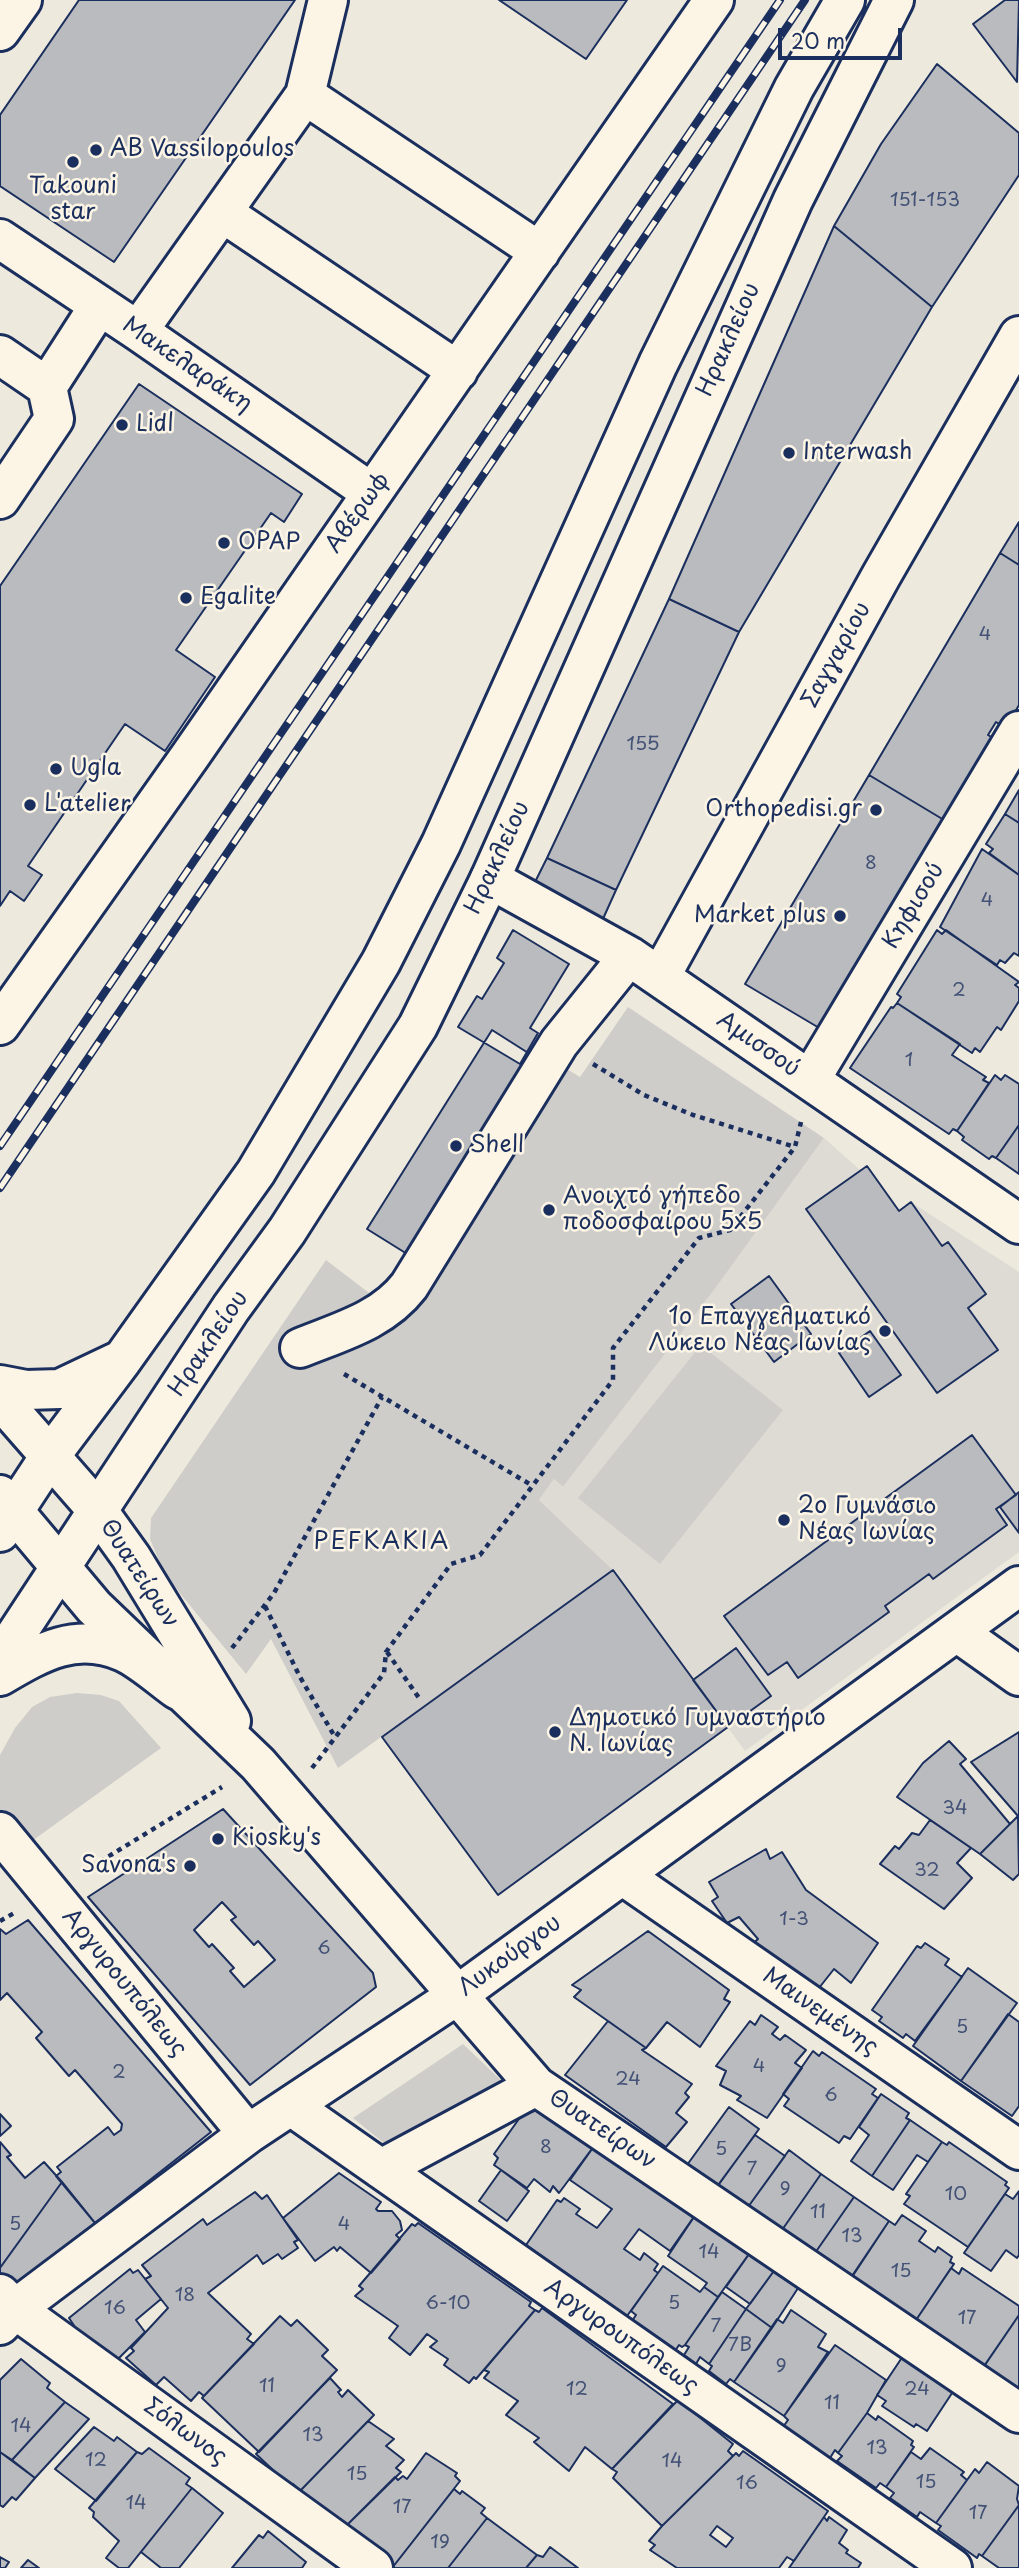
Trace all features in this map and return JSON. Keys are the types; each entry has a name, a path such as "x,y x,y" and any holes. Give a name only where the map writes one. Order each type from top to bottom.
{"street":[{"path":"0,32 22,0"},
{"path":"138,331 305,95 328,0"},
{"name":"Αβέρωφ","path":"0,1025 190,757 714,0"},
{"path":"4,1513 122,1360 257,1172 381,962 475,771 658,364 794,88 845,0"},
{"name":"Ηρακλείου","path":"0,1659 231,1308 288,1231 418,1026 490,879 793,200 894,0"},
{"path":"305,95 540,252"},
{"path":"223,213 458,371"},
{"name":"Μακελαράκη","path":"0,239 372,493"},
{"path":"47,387 99,306"},
{"name":"Σαγγαρίου","path":"660,977 881,576 1019,336"},
{"path":"0,355 47,387 54,419 0,499"},
{"name":"Κηφισού","path":"810,1080 1019,731"},
{"name":"Αμισσού","path":"490,879 629,956 1019,1224"},
{"path":"300,1348 373,1318 396,1303 559,1043 629,956"},
{"path":"0,1385 26,1390 60,1390 122,1360"},
{"name":"Θυατείρων","path":"0,1399 98,1511 131,1557 193,1685"},
{"name":"Θυατείρων","path":"4,1513 61,1567 94,1608 193,1685 456,1996 536,2086 1019,2413"},
{"name":"Λυκούργου","path":"5,2309 248,2134 456,1996 1019,1586"},
{"path":"957,1632 1019,1676"},
{"path":"0,1676 38,1654 73,1642 124,1652 193,1685"},
{"name":"Αργυρουπόλεως","path":"0,1832 248,2134"},
{"name":"Μαινεμένης","path":"622,1875 1019,2150"},
{"path":"381,2169 536,2086"},
{"name":"Αργυρουπόλεως","path":"291,2105 952,2568"},
{"name":"Σόλωνος","path":"5,2309 373,2568"}],"path":[{"path":"559,1043 644,1095 693,1115 795,1147"},
{"path":"288,1798 384,1672 386,1652 451,1564 480,1555 614,1380 613,1348 699,1238 730,1230 795,1147 810,1080"},
{"path":"300,1348 533,1486"},
{"path":"193,1685 274,1593 382,1397"},
{"path":"265,1606 284,1647 335,1737"},
{"path":"386,1652 419,1698"},
{"path":"0,1921 258,1764"}],"shaded area":[{"path":"628,1007 824,1138 717,1286 563,1487 554,1479 539,1500 613,1570 338,1768 271,1639 246,1674 165,1575 150,1539 151,1518 326,1260 403,1319 562,1066 580,1077"},
{"name":"2ο Γυμνάσιο Νέας Ιωνίας","path":"824,1138 860,1170 867,1166 899,1211 911,1202 1019,1272 1019,1552 745,1751 613,1570 539,1500 554,1479 563,1487 717,1286"},
{"path":"701,1345 783,1410 660,1564 578,1498"},
{"path":"77,1693 101,1695 119,1701 161,1748 25,1846 0,1812 0,1755 15,1728 32,1707 50,1697"},
{"path":"463,2044 504,2083 390,2148 353,2118"}],"building":[{"name":"AB Vassilopoulos","path":"79,0 295,0 114,262 0,186 0,115"},
{"path":"499,0 627,0 586,59"},
{"path":"1005,0 1019,0 1017,82 973,24"},
{"path":"937,64 1019,133 1019,175 932,307 834,226 881,144"},
{"name":"Interwash","path":"834,226 932,307 739,632 669,599"},
{"path":"139,384 302,494 284,522 271,513 176,650 215,677 165,751 125,724 28,866 42,875 24,901 10,891 0,906 0,586"},
{"path":"1019,522 1019,565 1000,553"},
{"path":"1000,553 1019,565 1019,705 1006,728 996,722 988,735 998,741 949,823 869,775"},
{"path":"669,599 739,632 616,890 547,858"},
{"path":"869,775 949,823 826,1032 745,984"},
{"path":"1019,790 1019,823 1005,814"},
{"path":"1005,814 1019,823 1019,875 989,853 993,849 986,844"},
{"path":"982,849 1019,875 1019,956 1014,953 1005,963 1000,960 997,965 940,927"},
{"path":"547,858 616,890 602,921 532,888"},
{"path":"513,930 569,964 530,1028 538,1033 520,1064 458,1027 477,996 482,999 504,963 497,958"},
{"path":"937,930 942,934 946,930 1019,982 1015,985 1019,988 1019,1001 1001,1030 997,1027 980,1052 975,1048 972,1053 897,1003 901,997 897,994"},
{"path":"897,1003 960,1044 952,1055 986,1077 983,1080 989,1083 957,1131 953,1129 949,1134 850,1068 891,1007"},
{"name":"Shell","path":"492,1030 544,1063 420,1262 367,1229"},
{"path":"995,1075 1001,1080 1005,1075 1019,1084 1019,1125 996,1158 992,1156 989,1159 962,1140 964,1137 957,1131"},
{"path":"1019,1125 1019,1174 996,1158"},
{"path":"867,1166 899,1211 911,1202 942,1246 948,1242 986,1294 968,1308 998,1350 937,1393 806,1209"},
{"path":"769,1276 811,1334 774,1362 731,1304"},
{"path":"870,1331 901,1375 869,1397 839,1353"},
{"path":"972,1435 1016,1495 996,1509 1007,1525 933,1579 929,1574 885,1606 889,1612 798,1678 787,1662 768,1675 724,1616"},
{"path":"1019,1492 1019,1533 1000,1507"},
{"name":"Δημοτικό Γυμναστήριο Ν. Ιωνίας","path":"613,1570 728,1727 498,1895 382,1737"},
{"path":"736,1648 771,1696 728,1727 693,1680"},
{"path":"1019,1732 1019,1816 1018,1816 971,1762"},
{"path":"949,1741 966,1759 960,1764 1010,1824 980,1854 897,1797 923,1763"},
{"path":"223,1809 373,1973 376,1987 250,2085 88,1897","holes":["222,1902 236,1917 231,1920 254,1945 258,1941 275,1960 244,1987 230,1971 234,1968 212,1944 209,1947 194,1930"]},
{"path":"1018,1816 1019,1874 1013,1880 980,1854"},
{"path":"930,1820 971,1848 957,1863 972,1878 944,1909 880,1864 895,1846 899,1849 912,1833 919,1835"},
{"path":"766,1849 770,1859 782,1852 806,1890 878,1943 851,1983 834,1969 819,1988 802,1976 799,1979 747,1949 758,1939 739,1917 727,1923 712,1901 718,1897 709,1882"},
{"path":"28,1920 211,2132 95,2223 56,2176 61,2172 57,2167 108,2127 114,2135 121,2130 122,2124 75,2070 69,2076 36,2038 42,2032 7,1993 0,2000 0,1929 6,1934"},
{"path":"648,1931 729,1990 724,1999 730,2002 700,2047 667,2022 646,2048 574,1997 581,1990 572,1985"},
{"path":"925,1943 949,1959 945,1965 962,1977 915,2041 906,2034 903,2038 879,2021 882,2017 872,2010 917,1946 921,1948"},
{"path":"968,1968 1017,2003 961,2081 913,2046"},
{"path":"1008,2014 1019,2022 1019,2106 1012,2116 961,2081"},
{"path":"761,2015 778,2027 772,2034 780,2040 785,2035 806,2050 795,2063 802,2068 767,2118 737,2100 741,2096 720,2085 726,2071 716,2066 750,2021 755,2025"},
{"path":"608,2021 646,2048 642,2050 692,2084 685,2093 689,2097 676,2113 687,2122 666,2147 565,2075"},
{"path":"813,2051 819,2056 822,2052 876,2089 872,2094 878,2098 850,2139 844,2136 839,2143 784,2106 789,2099 783,2094"},
{"path":"881,2094 909,2113 906,2118 910,2120 872,2176 851,2161 869,2135 859,2127"},
{"path":"547,2106 597,2142 559,2193 553,2186 550,2192 534,2179 527,2188 494,2165 498,2158 494,2154 521,2116"},
{"path":"729,2107 759,2129 717,2187 687,2165"},
{"path":"0,2114 11,2126 0,2136"},
{"path":"910,2120 942,2142 928,2162 917,2155 893,2190 872,2176"},
{"path":"755,2135 785,2156 748,2207 718,2185"},
{"path":"0,2142 11,2155 7,2157 25,2178 44,2162 62,2182 0,2268"},
{"path":"597,2142 700,2208 670,2251 639,2229 624,2249 640,2260 644,2253 658,2264 654,2270 658,2273 627,2316 526,2245 557,2200 561,2202 564,2198 580,2209 576,2214 597,2228 612,2209 570,2180"},
{"path":"942,2142 947,2145 949,2142 1007,2182 1005,2185 1009,2188 968,2247 904,2204 910,2196 906,2194"},
{"path":"789,2150 821,2174 782,2230 748,2207"},
{"path":"501,2170 529,2191 507,2221 479,2201"},
{"path":"339,2173 381,2202 376,2209 378,2211 392,2211 400,2221 402,2230 396,2235 400,2239 371,2273 340,2247 337,2251 334,2247 315,2261 283,2218"},
{"path":"821,2174 854,2197 815,2253 782,2230"},
{"path":"62,2182 95,2223 7,2290 0,2282 0,2268"},
{"path":"1019,2191 1019,2255 1017,2258 1006,2250 991,2271 964,2253 1005,2194 1013,2199"},
{"path":"255,2192 262,2199 267,2195 298,2240 294,2242 298,2248 282,2259 278,2254 263,2264 257,2255 208,2293 251,2334 247,2339 254,2344 204,2396 199,2392 191,2401 164,2377 156,2385 126,2358 134,2351 131,2348 168,2308 145,2279 151,2276 142,2265 203,2219 207,2225"},
{"path":"854,2197 889,2221 852,2276 815,2253"},
{"path":"700,2208 754,2247 718,2297 704,2287 707,2283 668,2256"},
{"path":"902,2215 926,2231 919,2241 935,2252 938,2247 952,2257 950,2262 954,2264 914,2323 850,2280 889,2221 895,2225"},
{"path":"418,2223 531,2302 529,2306 535,2310 476,2379 474,2377 469,2383 444,2365 448,2359 430,2347 437,2341 427,2334 410,2355 389,2338 398,2326 355,2296 363,2289 359,2286 412,2224 415,2226"},
{"path":"754,2247 779,2264 750,2304 726,2287"},
{"path":"779,2264 802,2282 772,2328 746,2309"},
{"path":"663,2266 700,2292 704,2287 718,2297 685,2345 679,2345 675,2351 632,2321 636,2315 631,2311"},
{"path":"951,2268 959,2274 962,2268 1019,2306 1019,2315 982,2369 914,2323"},
{"path":"130,2269 133,2273 138,2270 161,2299 136,2320 145,2332 116,2361 91,2351 69,2318"},
{"path":"722,2292 746,2309 709,2364 700,2357 696,2364 684,2355 689,2347 685,2345"},
{"path":"542,2308 673,2404 612,2469 585,2447 569,2471 534,2442 539,2438 506,2415 518,2401 484,2378 489,2372 484,2370 535,2310 539,2312"},
{"path":"746,2309 772,2328 734,2382 730,2379 726,2384 709,2371 712,2366 709,2364"},
{"path":"791,2310 826,2334 818,2347 828,2352 784,2416 734,2382 777,2319 783,2323"},
{"path":"1019,2315 1019,2393 986,2371 988,2368 985,2365"},
{"path":"280,2316 291,2326 297,2320 328,2350 322,2356 337,2370 259,2452 202,2398"},
{"path":"835,2345 886,2380 867,2413 838,2453 835,2450 830,2458 783,2427 788,2420 784,2416"},
{"path":"907,2350 958,2384 927,2431 916,2424 914,2427 882,2406 886,2401 877,2395"},
{"path":"21,2359 50,2383 47,2388 65,2402 12,2460 0,2452 0,2380"},
{"path":"330,2378 341,2390 338,2392 342,2397 348,2390 374,2415 300,2491 293,2484 290,2486 256,2454"},
{"path":"678,2400 733,2444 728,2451 733,2456 662,2526 613,2478 617,2472 612,2469"},
{"path":"65,2402 89,2419 35,2478 12,2460"},
{"path":"867,2413 876,2420 878,2416 913,2441 911,2445 914,2447 886,2487 880,2483 876,2488 837,2461 842,2456 838,2453"},
{"path":"368,2421 394,2439 386,2446 404,2460 396,2468 401,2472 345,2527 300,2491"},
{"path":"94,2427 114,2441 117,2437 137,2452 96,2501 55,2469"},
{"path":"149,2448 190,2478 186,2484 192,2488 128,2568 119,2568 106,2558 119,2541 93,2517 94,2512 89,2508 137,2452 142,2454"},
{"path":"930,2448 964,2472 961,2475 967,2480 936,2523 920,2512 917,2517 890,2498 894,2493 886,2487 911,2452 921,2459"},
{"path":"743,2451 828,2511 794,2561 787,2557 779,2568 677,2568 650,2550 655,2545 649,2541 662,2526 736,2453 739,2456","holes":["717,2526 733,2538 726,2547 710,2535"]},
{"path":"0,2452 35,2478 16,2500 12,2497 3,2507 0,2505"},
{"path":"426,2453 457,2473 455,2476 460,2481 392,2568 347,2538 345,2527 395,2477 398,2480 403,2476 407,2479"},
{"path":"987,2462 1019,2486 1019,2505 982,2556 979,2554 977,2558 938,2530 941,2526 936,2523 975,2469 979,2473"},
{"path":"192,2488 223,2513 179,2568 161,2568 141,2552"},
{"path":"454,2489 460,2494 462,2491 485,2508 481,2513 487,2518 448,2568 392,2568"},
{"path":"1019,2505 1019,2568 999,2568 982,2556"},
{"path":"824,2517 827,2521 829,2517 847,2530 839,2543 848,2550 846,2553 861,2563 858,2568 789,2568"},
{"path":"487,2518 537,2555 526,2568 448,2568"},
{"path":"268,2531 306,2562 302,2568 232,2568 259,2535 263,2538"},
{"path":"550,2547 578,2568 526,2568 537,2555 543,2557"},
{"path":"0,2557 9,2562 5,2568 0,2568"},
{"path":"28,2560 39,2568 21,2568"}],"railway":[{"path":"0,1146 780,0"},
{"path":"0,1188 805,0"}],"place":[{"name":"AB Vassilopoulos","path":"96,150"},
{"name":"Takouni star","path":"73,162"},
{"name":"Lidl","path":"122,425"},
{"name":"Interwash","path":"789,453"},
{"name":"OPAP","path":"224,543"},
{"name":"Egalite","path":"186,598"},
{"name":"Ugla","path":"56,769"},
{"name":"L'atelier","path":"30,805"},
{"name":"Orthopedisi.gr","path":"876,810"},
{"name":"Market plus","path":"840,916"},
{"name":"Shell","path":"456,1146"},
{"name":"Ανοιχτό γήπεδο ποδοσφαίρου 5x5","path":"549,1210"},
{"name":"1ο Επαγγελματικό Λύκειο Νέας Ιωνίας","path":"885,1331"},
{"name":"2ο Γυμνάσιο Νέας Ιωνίας","path":"784,1520"},
{"name":"Δημοτικό Γυμναστήριο Ν. Ιωνίας","path":"555,1732"},
{"name":"Kiosky's","path":"218,1839"},
{"name":"Savona's","path":"190,1866"}],"district":[{"name":"PEFKAKIA","path":"382,1542"}]}
